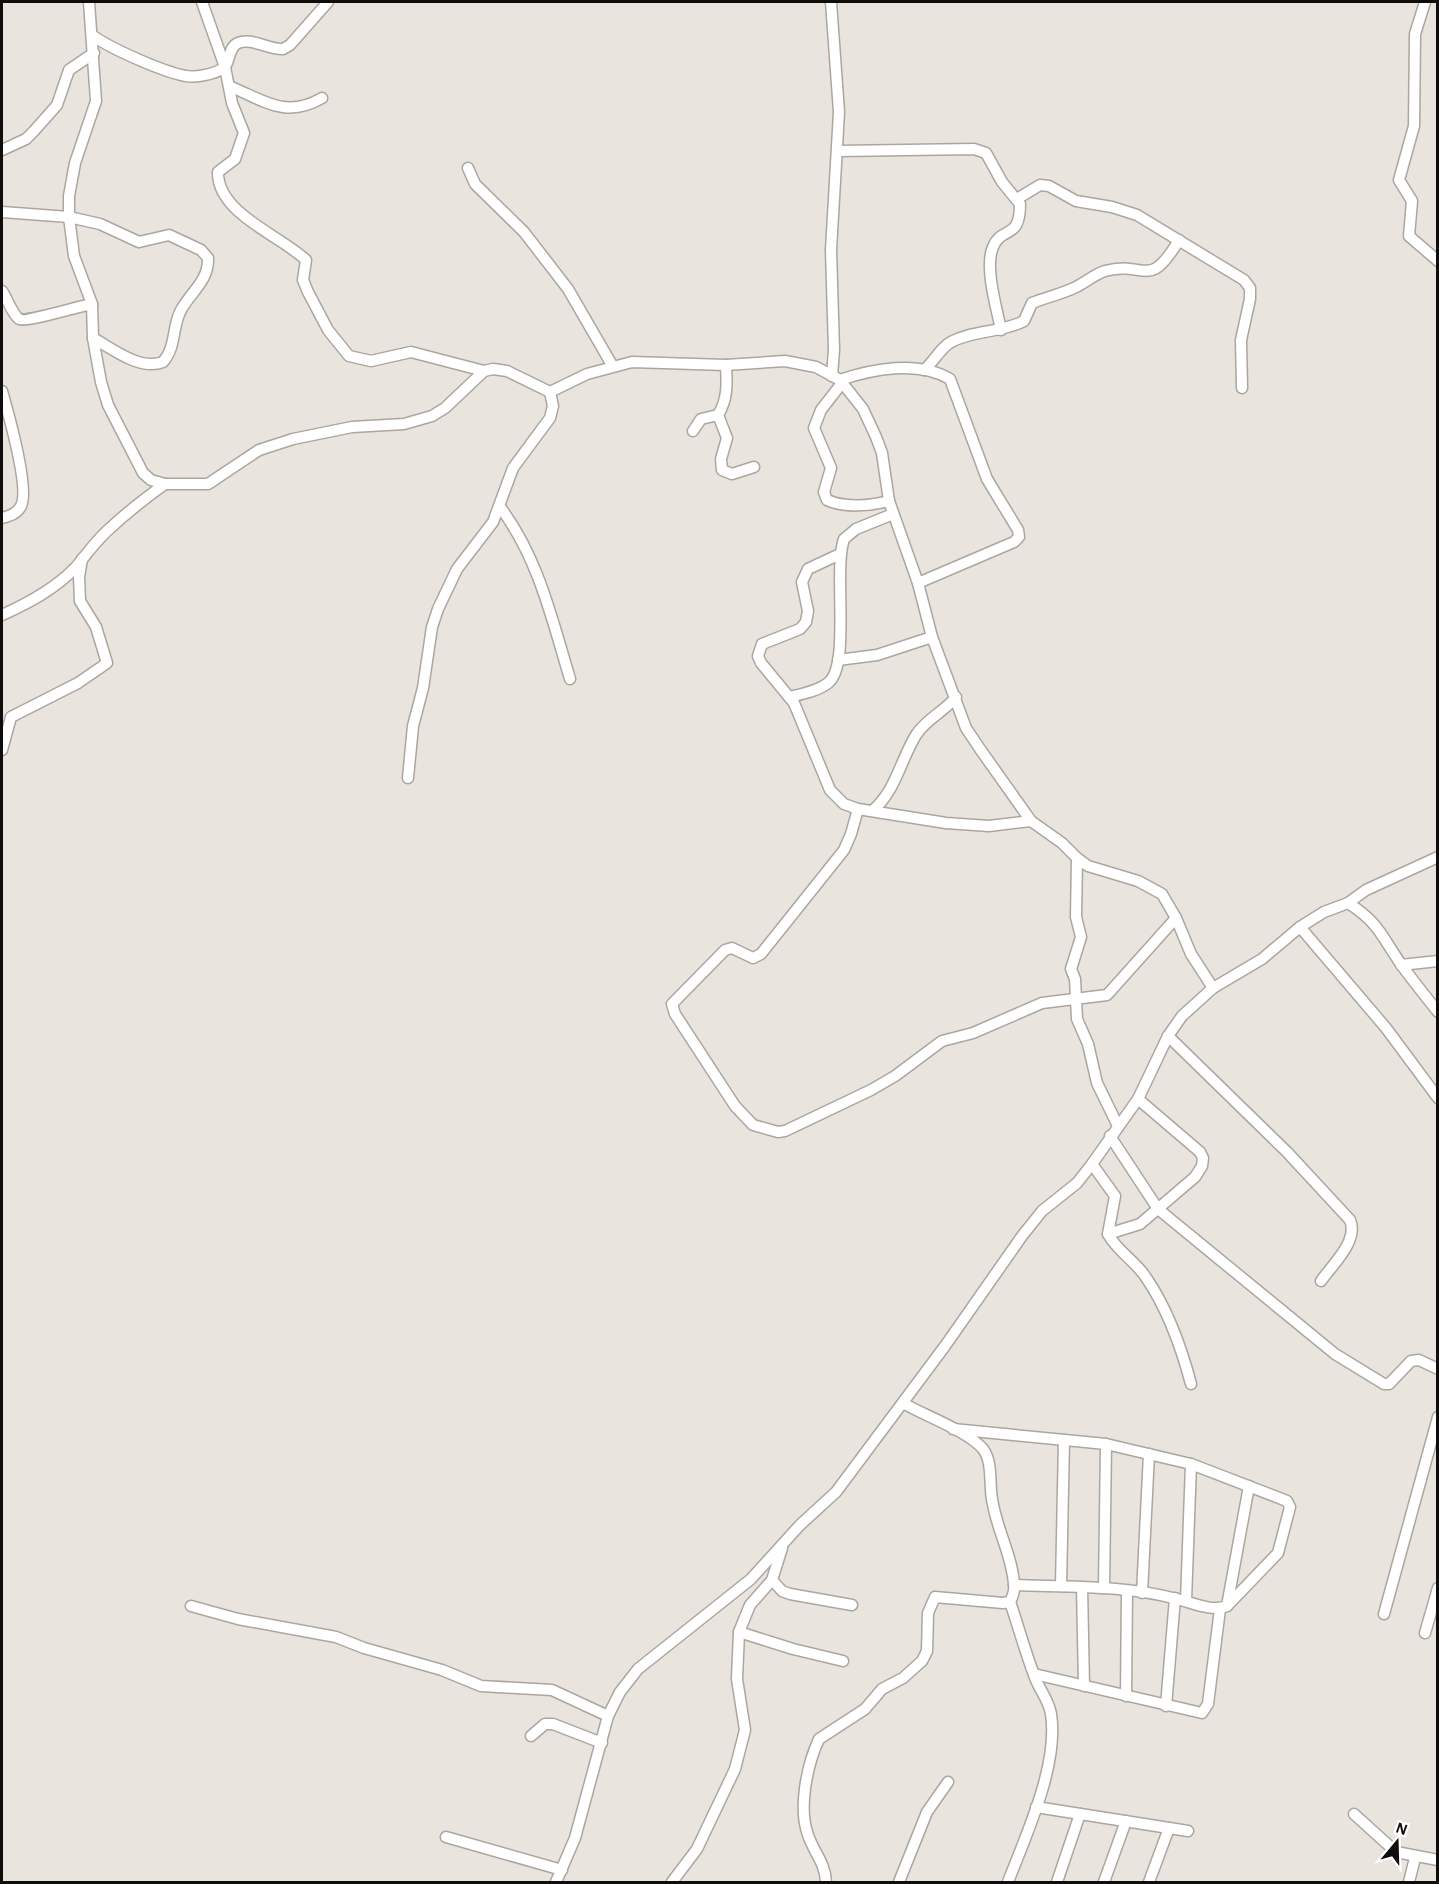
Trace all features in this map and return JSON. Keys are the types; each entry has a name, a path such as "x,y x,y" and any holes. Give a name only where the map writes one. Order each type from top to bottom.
{"street":[{"path":"89,2 96,100 75,163 69,196 69,217 74,256 92,304 93,338 101,382 108,405 143,473 151,480 165,484 208,484 259,450 293,439 352,427 404,424 426,418 445,408 484,371"},
{"path":"202,2 225,67 232,103 244,134 235,159 218,172 220,183 236,209 306,260 303,280 308,292 339,346 350,356 362,361 411,352 484,371 493,369 507,371 550,392 612,366 632,362 726,365 795,362 816,367 838,380 863,409 882,453 889,501 918,583 932,637 966,728 1031,821 1062,843 1088,866 1138,881 1162,894 1176,918 1191,954 1213,988"},
{"path":"93,36 183,76 212,73 225,67 231,49 238,43 245,41 276,50 291,45 328,2"},
{"path":"831,2 839,112 831,250 838,380 821,410 814,429 831,468 824,492 827,500 844,504 876,504 889,501"},
{"path":"1425,2 1414,34 1414,126 1399,180 1412,201 1409,236 1437,261"},
{"path":"2,150 26,139 34,131 57,105 69,70 94,53"},
{"path":"230,86 283,108 296,110 308,107 322,98"},
{"path":"838,151 981,150 986,153 1002,182 1020,204 1020,216 1016,227 1010,233 1001,236 993,247 990,258 1001,330"},
{"path":"468,168 475,184 524,232 568,290 612,366"},
{"path":"1017,199 1040,185 1049,186 1076,201 1112,207 1137,215 1244,280 1250,288 1241,340 1242,388"},
{"path":"2,212 69,217 100,224 139,242 169,235 201,250 208,258 205,277 180,312 173,343 163,362 141,363 93,338"},
{"path":"924,370 948,343 975,334 1001,330 1024,321 1032,303 1076,287 1104,272 1115,269 1145,273 1154,270 1163,264 1179,240"},
{"path":"2,291 17,318 22,320 31,320 66,308 92,304"},
{"path":"726,365 725,397 718,415 727,438 721,459 722,470 732,474 754,467"},
{"path":"838,380 863,372 886,369 924,370 940,373 950,379 987,479 1018,530 1019,537 1014,542 918,583"},
{"path":"2,391 15,438 23,485 21,506 13,514 2,518"},
{"path":"408,778 412,737 423,688 432,627 457,569 493,522 513,468 553,412 550,392"},
{"path":"693,431 701,419 718,415"},
{"path":"2,615 34,601 82,559 131,509 165,484"},
{"path":"500,507 525,545 554,621 570,679"},
{"path":"789,697 829,683 836,675 840,554 848,533 893,514"},
{"path":"840,554 808,569 802,582 808,611 806,622 800,628 768,640 759,649 760,663 789,697 817,753 830,790 836,798 858,809 872,812 946,823 989,826 1031,821"},
{"path":"2,750 11,717 78,683 107,663 96,627 80,601 79,577 82,559"},
{"path":"838,660 877,655 932,637"},
{"path":"872,812 888,796 909,748 924,723 947,708 956,697"},
{"path":"858,809 844,850 760,954 753,958 732,948 725,950 672,1004 675,1014 691,1035 735,1106 753,1125 770,1131 785,1131 885,1082 942,1041 973,1033 1042,1003 1075,997 1098,996 1113,990 1176,918"},
{"path":"557,1882 575,1838 608,1716 620,1692 638,1669 746,1583 782,1547 800,1525 836,1492 1042,1211 1077,1183 1092,1164 1138,1099 1168,1036 1189,1007 1213,988 1262,959 1300,927 1324,912 1348,903 1366,890 1437,857"},
{"path":"1077,858 1076,917 1081,937 1071,969 1075,979 1077,1019 1088,1044 1097,1083 1118,1126"},
{"path":"1348,903 1370,919 1437,1012"},
{"path":"1300,927 1386,1028 1437,1098"},
{"path":"1401,965 1437,961"},
{"path":"1168,1036 1294,1158 1350,1220 1353,1226 1351,1237 1321,1281"},
{"path":"1108,1234 1140,1224 1195,1178 1203,1158 1200,1152 1138,1099"},
{"path":"1110,1136 1158,1209 1335,1354 1378,1382 1389,1384 1411,1361 1419,1360 1437,1368"},
{"path":"1092,1164 1115,1196 1108,1234 1113,1244 1145,1276 1169,1319 1183,1352 1191,1384"},
{"path":"903,1403 953,1429 984,1450 999,1534 1009,1557 1014,1585 1010,1602 1034,1674 1048,1701 1052,1716 1049,1760 1036,1807 1008,1882"},
{"path":"1384,1614 1437,1417"},
{"path":"953,1429 1106,1444 1191,1464 1287,1501 1290,1507 1274,1559 1223,1607"},
{"path":"1061,1586 1064,1440"},
{"path":"1104,1588 1106,1444"},
{"path":"1142,1593 1149,1454"},
{"path":"1166,1706 1181,1600 1191,1464"},
{"path":"1034,1674 1196,1714 1205,1709 1223,1607 1250,1486"},
{"path":"672,1882 697,1849 735,1769 745,1730 737,1680 739,1632 744,1614 756,1596 772,1580 782,1547"},
{"path":"772,1580 782,1591 790,1594 852,1605"},
{"path":"1014,1585 1104,1588 1223,1607"},
{"path":"1082,1587 1084,1686"},
{"path":"1425,1634 1437,1587"},
{"path":"1126,1696 1127,1591"},
{"path":"826,1882 823,1862 808,1836 805,1824 805,1793 819,1739 847,1722 865,1708 882,1689 903,1678 922,1661 927,1651 928,1613 935,1597 982,1602 1010,1602"},
{"path":"190,1606 238,1619 336,1636 364,1648 442,1670 481,1686 552,1690 608,1716"},
{"path":"739,1632 775,1644 843,1661"},
{"path":"531,1736 545,1724 553,1724 602,1743"},
{"path":"899,1882 927,1812 948,1782"},
{"path":"1036,1807 1188,1831"},
{"path":"1057,1882 1080,1814"},
{"path":"1354,1814 1377,1832 1392,1850 1415,1858 1437,1860"},
{"path":"1104,1882 1126,1821"},
{"path":"1149,1882 1169,1828"},
{"path":"446,1837 562,1870"},
{"path":"1409,1882 1415,1858"}]}
